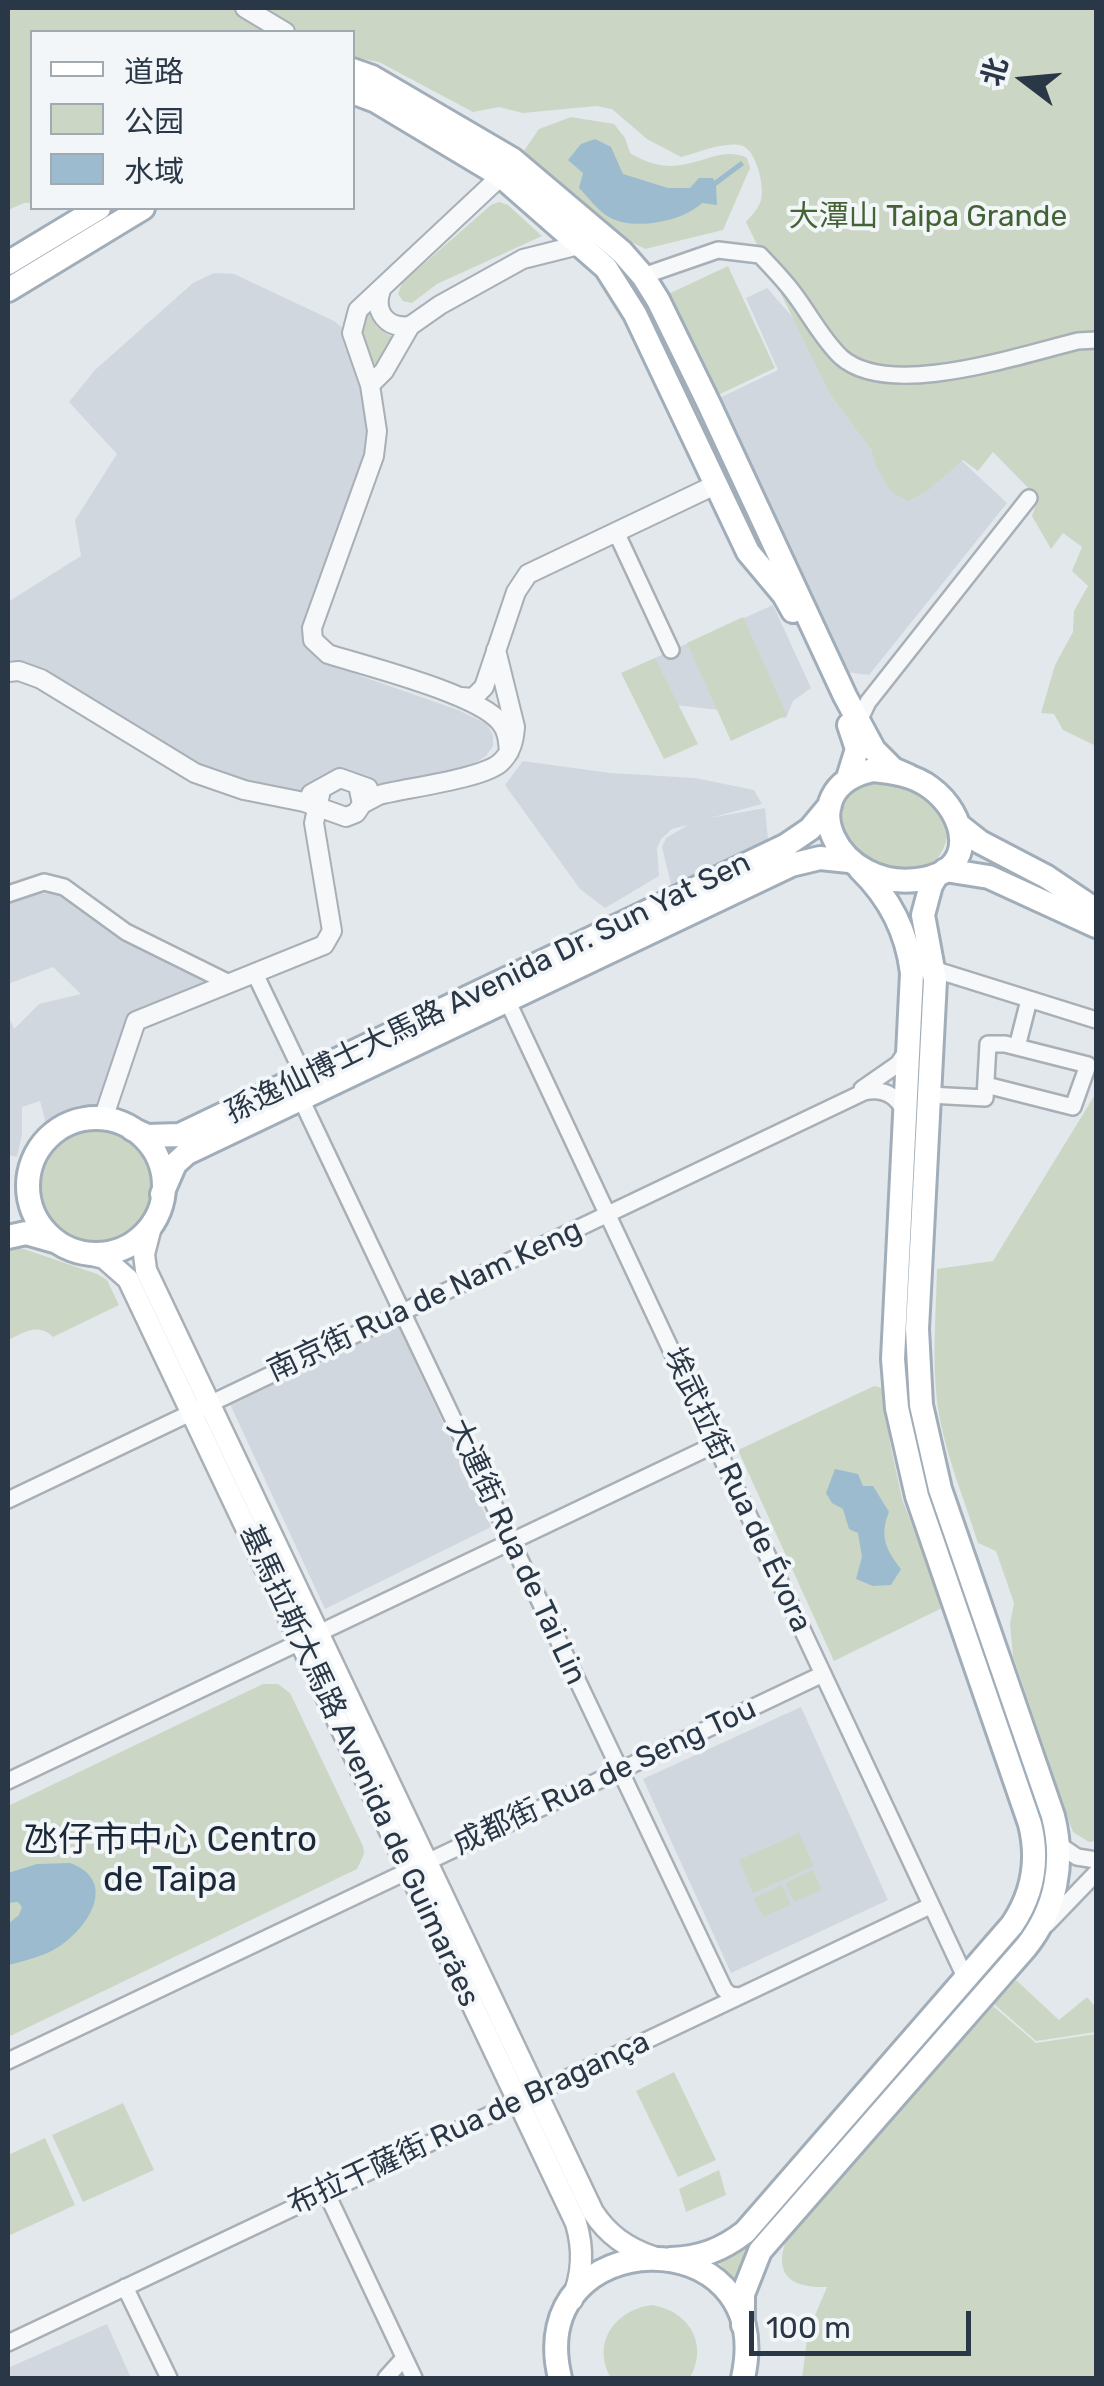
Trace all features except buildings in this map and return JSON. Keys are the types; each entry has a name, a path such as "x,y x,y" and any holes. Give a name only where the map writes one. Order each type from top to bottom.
{"main road":[{"path":"355,76 466,130 512,159 622,252 658,300 858,707 874,750 884,762 939,794 962,828 1096,926"},
{"path":"355,77 385,109 501,176 606,268 748,552 788,602 855,736 857,749 848,778 830,804 829,830 893,910 908,947 913,985 893,1359 897,1408 910,1475 1030,1824 1034,1852 1032,1881 1012,1925 745,2232 718,2250 687,2258 636,2258 606,2268 582,2287 571,2302 557,2343 560,2378"},
{"path":"355,104 385,109"},
{"path":"501,176 545,186"},
{"path":"8,263 96,210"},
{"path":"8,290 140,210"},
{"path":"708,402 710,421 730,463 728,475 717,484"},
{"path":"848,778 873,770 909,776"},
{"name":"孫逸仙博士大馬路 Avenida Dr. Sun Yat Sen","path":"162,1194 175,1164 187,1153 302,1088 786,846 810,829 830,804"},
{"path":"744,2378 746,2279 760,2251 1026,1948 1040,1928 1053,1896 1058,1844 1053,1816 934,1468 921,1405 917,1328 936,980 924,915 931,884 956,859 962,844 962,828"},
{"name":"孫逸仙博士大馬路 Avenida Dr. Sun Yat Sen","path":"132,1129 148,1136 180,1136 507,1000 790,865 820,858 855,865"},
{"path":"855,865 877,876 912,880 941,873 989,877 1096,910"},
{"path":"8,1214 25,1192 34,1157 52,1134 79,1120 103,1119 132,1129 152,1148 158,1161 162,1194 152,1223 129,1246 88,1254 26,1233 8,1237"},
{"path":"29,1177 33,1213 57,1242"},
{"name":"基馬拉斯大馬路 Avenida de Guimarães","path":"152,1223 144,1254 146,1270 200,1408"},
{"name":"基馬拉斯大馬路 Avenida de Guimarães","path":"88,1254 104,1258 128,1279 200,1408 527,2097 580,2238 581,2271 571,2302"},
{"path":"950,1592 960,1594 973,1584"},
{"path":"962,1625 969,1617 984,1617"},
{"name":"基馬拉斯大馬路 Avenida de Guimarães","path":"527,2097 601,2224 624,2245 662,2258"},
{"path":"662,2258 695,2267 721,2286 743,2325"}],"street":[{"path":"245,8 280,30"},
{"path":"501,176 358,310 352,333 370,384 377,431 374,456 315,618 313,640 328,654 451,695 465,698 480,694 516,592 528,574 717,484"},
{"path":"370,384 384,371 410,326 485,277 522,259 579,245"},
{"path":"642,276 718,250 760,255 842,358 853,366 884,375 944,372 1096,340"},
{"path":"381,290 378,304 383,318 396,326 410,326"},
{"path":"858,707 1029,498"},
{"path":"616,532 672,650"},
{"path":"8,672 19,671 41,679 196,774 244,790 356,813 362,804 398,790 489,769 509,752 515,728 496,650"},
{"path":"451,695 492,714 508,736 509,752"},
{"path":"103,1119 136,1021 329,940 332,931 318,804 340,778 358,785 398,790"},
{"path":"358,785 362,804"},
{"path":"132,1034 150,1019 335,945 342,934 329,842 332,827 318,804"},
{"path":"8,894 44,882 64,887 126,932 230,983"},
{"path":"933,969 1096,1020"},
{"name":"大連街 Rua de Tai Lin","path":"257,978 402,1312 727,1997"},
{"name":"埃武拉街 Rua de Évora","path":"507,1000 966,1979"},
{"path":"1017,1047 1029,1000"},
{"name":"南京街 Rua de Nam Keng","path":"842,1102 898,1064 910,1041"},
{"path":"929,1095 985,1098 988,1044 1017,1047 1088,1065 1072,1107 986,1084"},
{"name":"南京街 Rua de Nam Keng","path":"8,1500 864,1092 883,1091 899,1102 906,1120"},
{"path":"8,1781 716,1444"},
{"name":"成都街 Rua de Seng Tou","path":"8,2061 824,1674"},
{"path":"1058,1844 1077,1857 1096,1860"},
{"path":"1026,1948 1096,1873"},
{"name":"布拉干薩街 Rua de Bragança","path":"8,2343 527,2097 727,1997 930,1906"},
{"path":"326,2192 414,2378"},
{"path":"125,2287 169,2378"},
{"path":"386,2378 404,2358"}],"shaded area":[{"path":"214,273 234,274 334,321 347,332 364,388 368,434 360,480 307,618 303,633 310,651 324,663 487,724 493,746 472,765 385,785 340,770 299,793 263,788 191,761 50,674 8,659 8,602 81,556 75,520 117,454 69,402 95,370 193,283"},
{"path":"767,288 810,337 877,382 1007,503 869,675 846,672 713,401 778,370 746,298"},
{"path":"773,605 811,688 793,701 786,718 676,705 644,663"},
{"path":"523,761 610,773 695,778 754,790 762,804 710,818 765,808 768,840 672,888 662,847 666,838 688,825 672,829 657,848 659,876 605,908 580,889 505,785"},
{"path":"26,894 63,895 133,944 213,983 143,1010 100,1109 80,1105 46,1124 40,1101 22,1107 17,1157 8,1155 8,1015 14,1029 39,1004 81,994 53,967 8,984 8,901"},
{"path":"397,1323 491,1527 325,1609 229,1402"},
{"path":"801,1707 888,1900 731,1973 643,1779"},
{"path":"107,2324 131,2378 8,2378 8,2368"}],"green space":[{"name":"大潭山 Taipa Grande","path":"8,8 1096,8 1096,746 1063,730 1054,714 1041,713 1055,665 1073,632 1074,611 1088,586 1072,571 1082,547 1063,533 1051,549 1032,516 1038,498 993,452 978,471 963,460 927,491 908,501 890,491 871,449 830,394 746,222 760,203 762,189 756,163 743,146 721,146 681,157 647,139 612,109 596,106 523,113 499,107 473,112 379,62 355,57 355,30 30,30 30,203 8,210"},
{"path":"571,117 614,124 630,153 666,166 722,155 747,158 750,168 723,230 645,249 601,226 519,158 539,129"},
{"path":"499,202 508,205 542,236 437,284 412,303 403,301 398,294 402,283"},
{"path":"728,266 775,368 714,397 666,295"},
{"path":"369,312 377,327 392,337 378,366 367,356 362,343 363,321"},
{"path":"743,617 787,715 731,741 687,643"},
{"path":"655,658 698,744 664,759 621,673"},
{"path":"871,780 913,792 938,808 948,832 943,850 930,864 911,868 890,866 852,844 841,828 838,811 848,795"},
{"path":"1096,1093 1096,1841 1089,1842 1073,1832 1013,1656 1010,1624 1014,1603 996,1551 978,1543 955,1473 940,1419 935,1352 937,1269 993,1261"},
{"path":"95,1129 117,1133 135,1146 148,1164 152,1186 148,1208 135,1226 117,1239 95,1243 73,1239 55,1226 42,1208 38,1186 42,1164 55,1146 73,1133"},
{"path":"8,1247 97,1274 107,1280 119,1305 53,1337 36,1330 8,1340"},
{"path":"874,1386 886,1392 890,1443 902,1499 944,1607 834,1661 738,1450"},
{"path":"973,1626 1040,1801 1051,1863 1032,1926 738,2285 717,2261 744,2243 1038,1891"},
{"path":"263,1684 278,1684 290,1693 363,1846 357,1869 8,2037 8,1806"},
{"path":"799,1833 814,1866 753,1893 739,1860"},
{"path":"813,1870 822,1890 794,1902 785,1883"},
{"path":"782,1885 791,1905 763,1917 754,1898"},
{"path":"1016,1980 1059,2020 1087,1997 1096,2008 1096,2032 1036,2041 994,2004"},
{"path":"993,2006 1036,2043 1096,2034 1096,2378 802,2378 808,2332 827,2287 804,2285 789,2278 782,2263 786,2240"},
{"path":"674,2072 716,2160 678,2177 636,2091"},
{"path":"123,2103 154,2170 83,2202 52,2135"},
{"path":"45,2138 75,2205 8,2236 8,2155"},
{"path":"719,2170 726,2195 686,2212 679,2189"},
{"path":"652,2305 676,2314 692,2331 697,2353 690,2378 611,2378 604,2353 610,2330 627,2314"}],"water":[{"path":"595,139 611,147 623,174 668,188 690,188 699,178 714,181 741,161 744,165 716,186 717,205 702,203 682,215 657,222 619,221 597,208 579,188 583,173 568,160 581,144"},
{"path":"835,1469 858,1474 863,1486 873,1486 889,1512 886,1542 901,1569 891,1585 873,1586 856,1579 862,1557 858,1533 849,1529 843,1509 832,1503 826,1493"},
{"path":"70,1863 93,1880 96,1891 89,1915 60,1946 8,1965 8,1924 22,1907 18,1902 8,1903 8,1873 37,1864"}],"district":[{"name":"氹仔市中心 Centro de Taipa","path":"170,1861"}]}
